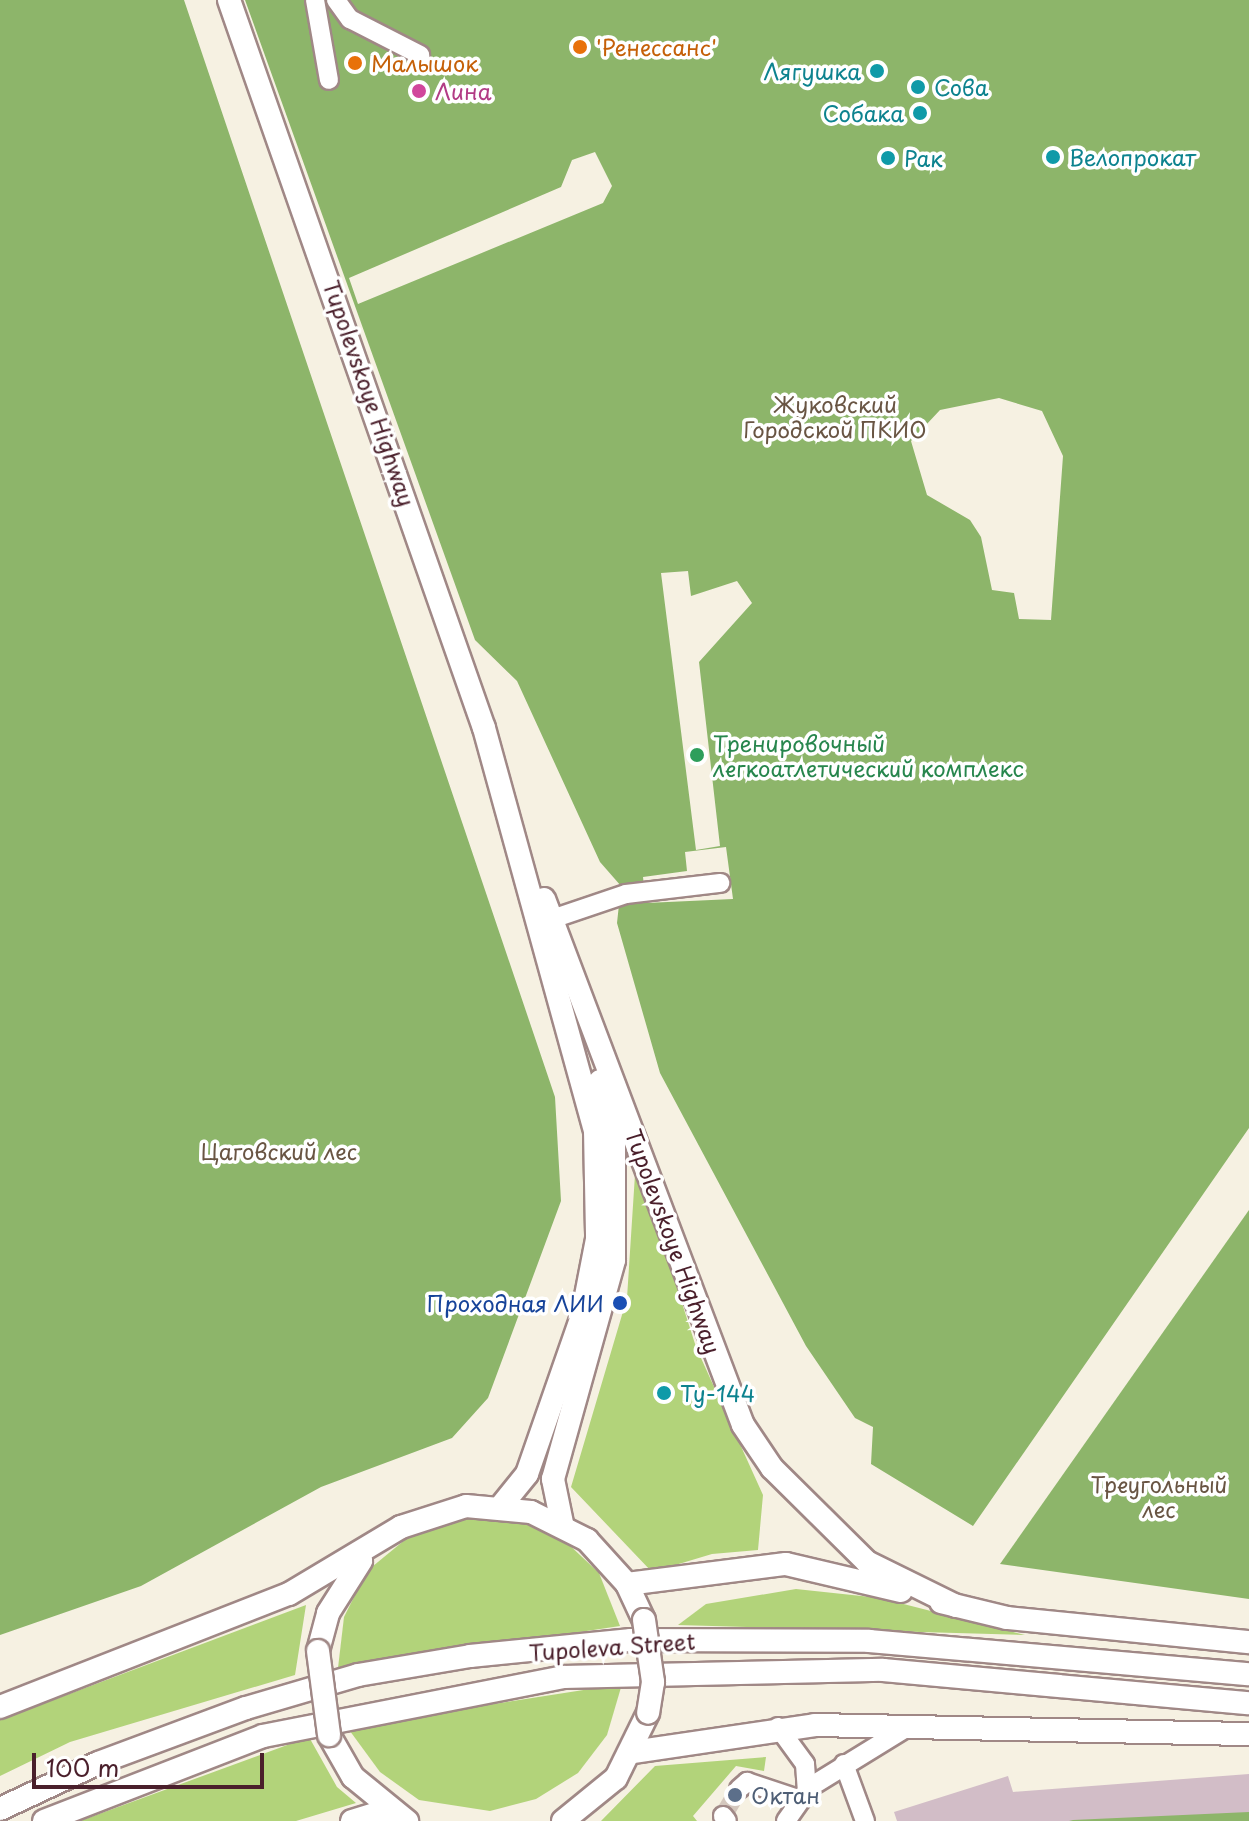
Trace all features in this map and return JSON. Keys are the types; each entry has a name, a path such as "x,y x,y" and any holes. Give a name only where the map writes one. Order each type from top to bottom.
{"main road":[{"name":"Tupolevskoye Highway","path":"229,0 338,297 502,790 552,919 614,1128 619,1193 601,1321 553,1479 562,1523"},
{"name":"Tupolevskoye Highway","path":"501,1506 527,1474 582,1316 601,1184 595,1130 502,790"},
{"name":"Tupolevskoye Highway","path":"569,972 743,1425 822,1523 867,1562 956,1606"},
{"path":"0,1707 289,1594 432,1513 501,1506 562,1523 627,1584 644,1620 651,1651 648,1713 633,1752 594,1801 567,1820"},
{"path":"373,1548 334,1601 318,1651 329,1735 353,1777 398,1816"},
{"path":"627,1584 786,1564 956,1606 1249,1642"},
{"name":"Tupoleva Street","path":"0,1809 98,1763 246,1708 358,1675 485,1655 631,1640 869,1641 1249,1674"},
{"name":"Tupoleva Street","path":"44,1821 263,1736 563,1677 883,1670 1249,1703"},
{"path":"633,1752 778,1727 912,1724 1249,1734"},
{"path":"352,1821 398,1816"}],"street":[{"path":"315,0 329,80"},
{"path":"336,0 350,19 420,55"},
{"path":"552,919 626,894 720,883"},
{"path":"786,1821 804,1796 844,1764 912,1724"},
{"path":"778,1727 805,1764 804,1796"},
{"path":"844,1764 865,1821"},
{"path":"739,1789 747,1782 804,1796"}],"shaded area":[{"path":"1249,1774 1249,1821 897,1821 894,1812 1008,1776 1013,1792"}],"green space":[{"name":"Цаговский лес","path":"0,0 184,0 555,1097 561,1201 488,1398 452,1438 321,1487 141,1586 0,1635"},
{"name":"Жуковский Городской ПКИО","path":"245,0 1249,0 1249,1128 973,1526 871,1464 873,1427 855,1418 806,1346 660,1073 617,923 621,886 600,862 517,681 475,640","holes":["595,152 612,186 603,203 358,304 349,278 561,187 572,160","999,398 1042,411 1063,456 1051,620 1019,619 1014,593 992,590 981,537 970,520 927,495 911,441 940,410","688,571 691,596 737,581 752,603 699,662 720,846 696,850 661,573","726,847 733,899 646,903 643,877 687,871 685,852"]},
{"path":"636,1159 696,1347 763,1495 758,1550 712,1554 652,1572 571,1487 627,1298"},
{"name":"Треугольный лес","path":"1249,1210 1249,1599 1000,1564"},
{"path":"467,1517 520,1522 563,1539 599,1573 620,1626 338,1668 344,1617 367,1571 412,1534"},
{"path":"796,1589 880,1598 1025,1635 678,1625 706,1604"},
{"path":"306,1605 295,1675 70,1742 0,1776 0,1720"},
{"path":"622,1684 607,1735 578,1773 536,1799 490,1811 419,1800 380,1772 347,1727"},
{"path":"309,1737 337,1787 356,1803 296,1821 80,1821"},
{"path":"766,1757 764,1771 736,1766 693,1816 697,1821 601,1821 655,1766"},
{"path":"1249,1812 1249,1821 1069,1821 1073,1820"}],"tunnel":[{"path":"723,1816 739,1789"}],"place":[{"name":"'Ренессанс'","path":"580,47"},
{"name":"Малышок","path":"355,63"},
{"name":"Лягушка","path":"877,71"},
{"name":"Сова","path":"918,87"},
{"name":"Лина","path":"419,91"},
{"name":"Собака","path":"920,113"},
{"name":"Велопрокат","path":"1053,157"},
{"name":"Рак","path":"888,158"},
{"name":"Тренировочный легкоатлетический комплекс","path":"697,755"},
{"name":"Проходная ЛИИ","path":"620,1303"},
{"name":"Ty-144","path":"664,1393"},
{"name":"Октан","path":"735,1795"}]}
